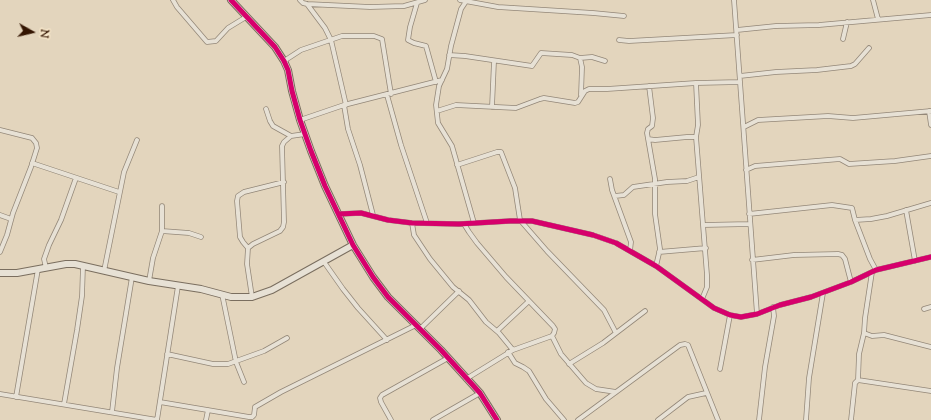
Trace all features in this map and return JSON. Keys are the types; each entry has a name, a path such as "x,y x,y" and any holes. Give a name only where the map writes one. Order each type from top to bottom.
{"street":[{"path":"175,0 177,7 207,42 216,40 228,28 246,17"},
{"path":"231,0 275,47 284,61 288,70 292,91 305,134 325,186 353,245 380,287 480,393 497,420"},
{"path":"300,0 307,4 386,7 404,6 425,0"},
{"path":"348,0 348,6"},
{"path":"460,0 467,0 498,7 624,16"},
{"path":"467,0 461,9 447,68 437,95 437,111 438,123 452,146 474,223"},
{"path":"734,0 757,314"},
{"path":"873,0 878,19"},
{"path":"417,3 408,40 426,46 436,82"},
{"path":"307,4 325,28 331,40 345,105 348,129 360,165 372,215"},
{"path":"311,10 314,4"},
{"path":"619,40 629,41 737,32 776,26 819,25 931,15"},
{"path":"843,39 847,22"},
{"path":"284,61 300,50 342,36 374,36 382,39 389,94 401,145 427,223"},
{"path":"740,76 851,66 855,64 869,48"},
{"path":"449,55 532,66 538,55 545,52 605,61"},
{"path":"580,58 582,67 581,96"},
{"path":"492,107 494,61"},
{"path":"300,120 345,105 442,80"},
{"path":"437,111 456,105 516,108 544,98 575,103 578,102 585,91 589,89 696,82 740,82"},
{"path":"696,82 698,125 696,137 706,248 707,287 702,299"},
{"path":"649,86 653,118 652,126 648,129 648,139 655,184 655,214 659,240 659,252 656,266"},
{"path":"266,109 273,126 291,136"},
{"path":"744,127 758,120 828,116 853,118 930,111 931,125"},
{"path":"0,130 34,140 37,148 0,252"},
{"path":"248,248 280,231 283,227 284,182 282,146 291,136 305,134"},
{"path":"648,139 655,140 696,137"},
{"path":"104,271 124,172 137,140"},
{"path":"457,165 501,152 515,188 520,220 548,252 604,310 616,333"},
{"path":"746,170 755,166 840,159 849,164 895,161 931,156"},
{"path":"32,163 120,192"},
{"path":"615,196 624,195 633,186 687,181 699,177"},
{"path":"46,268 44,259 46,252 61,220 76,178"},
{"path":"610,179 631,242 630,251"},
{"path":"252,297 247,264 248,248 240,237 237,201 238,196 244,192 284,182"},
{"path":"855,220 871,219 931,203"},
{"path":"749,214 832,205 852,208 874,271 859,354 858,380 855,383 850,420"},
{"path":"149,281 153,258 162,231 162,206"},
{"path":"906,210 915,261"},
{"path":"339,214 354,213 372,215 388,220 412,223 464,224 520,220 545,223 593,234 616,243 656,266 714,308 730,316 757,314 773,307 823,293 874,271 931,257"},
{"path":"0,215 11,219"},
{"path":"412,223 414,235 423,249 454,287 469,300 488,325 497,331 513,350"},
{"path":"464,224 468,232 477,243 555,329 552,336 508,352 466,379"},
{"path":"703,224 750,224"},
{"path":"162,231 190,233 201,237"},
{"path":"0,273 17,273 66,264 83,266 231,297 252,297 272,290 353,245"},
{"path":"659,252 706,248"},
{"path":"752,260 794,255 838,254 842,255 845,259 851,282"},
{"path":"324,262 348,296 387,340"},
{"path":"64,404 82,296 83,266"},
{"path":"16,397 38,269"},
{"path":"112,412 117,368 132,277"},
{"path":"0,394 157,420 178,286"},
{"path":"160,402 252,417 254,415 255,407 281,392 344,360 418,327 459,291"},
{"path":"806,420 809,378 823,293"},
{"path":"222,294 236,362 244,382"},
{"path":"497,331 529,301"},
{"path":"759,420 765,367 774,316 773,307"},
{"path":"924,309 931,307"},
{"path":"569,364 603,343 645,312"},
{"path":"720,369 730,316"},
{"path":"864,333 873,336 884,335 931,347"},
{"path":"552,336 561,354 591,387 616,392"},
{"path":"168,354 213,364 228,364 270,348 287,338"},
{"path":"578,420 680,345 685,344 688,345 718,420"},
{"path":"508,352 514,363 530,371 546,399 564,420"},
{"path":"391,420 381,402 380,398 382,395 448,358"},
{"path":"858,380 931,391"},
{"path":"433,420 480,393"},
{"path":"658,420 688,397 694,394 706,393"},
{"path":"206,420 208,410"}],"cycle path":[{"path":"231,0 275,47 284,61 288,70 300,120 325,186 353,245 373,277 388,297 441,350 480,393 497,420"},
{"path":"339,214 361,213 388,220 412,223 459,224 532,221 593,235 616,243 656,266 714,308 730,315 741,317 757,314 780,305 811,297 851,282 876,270 931,257"}]}
